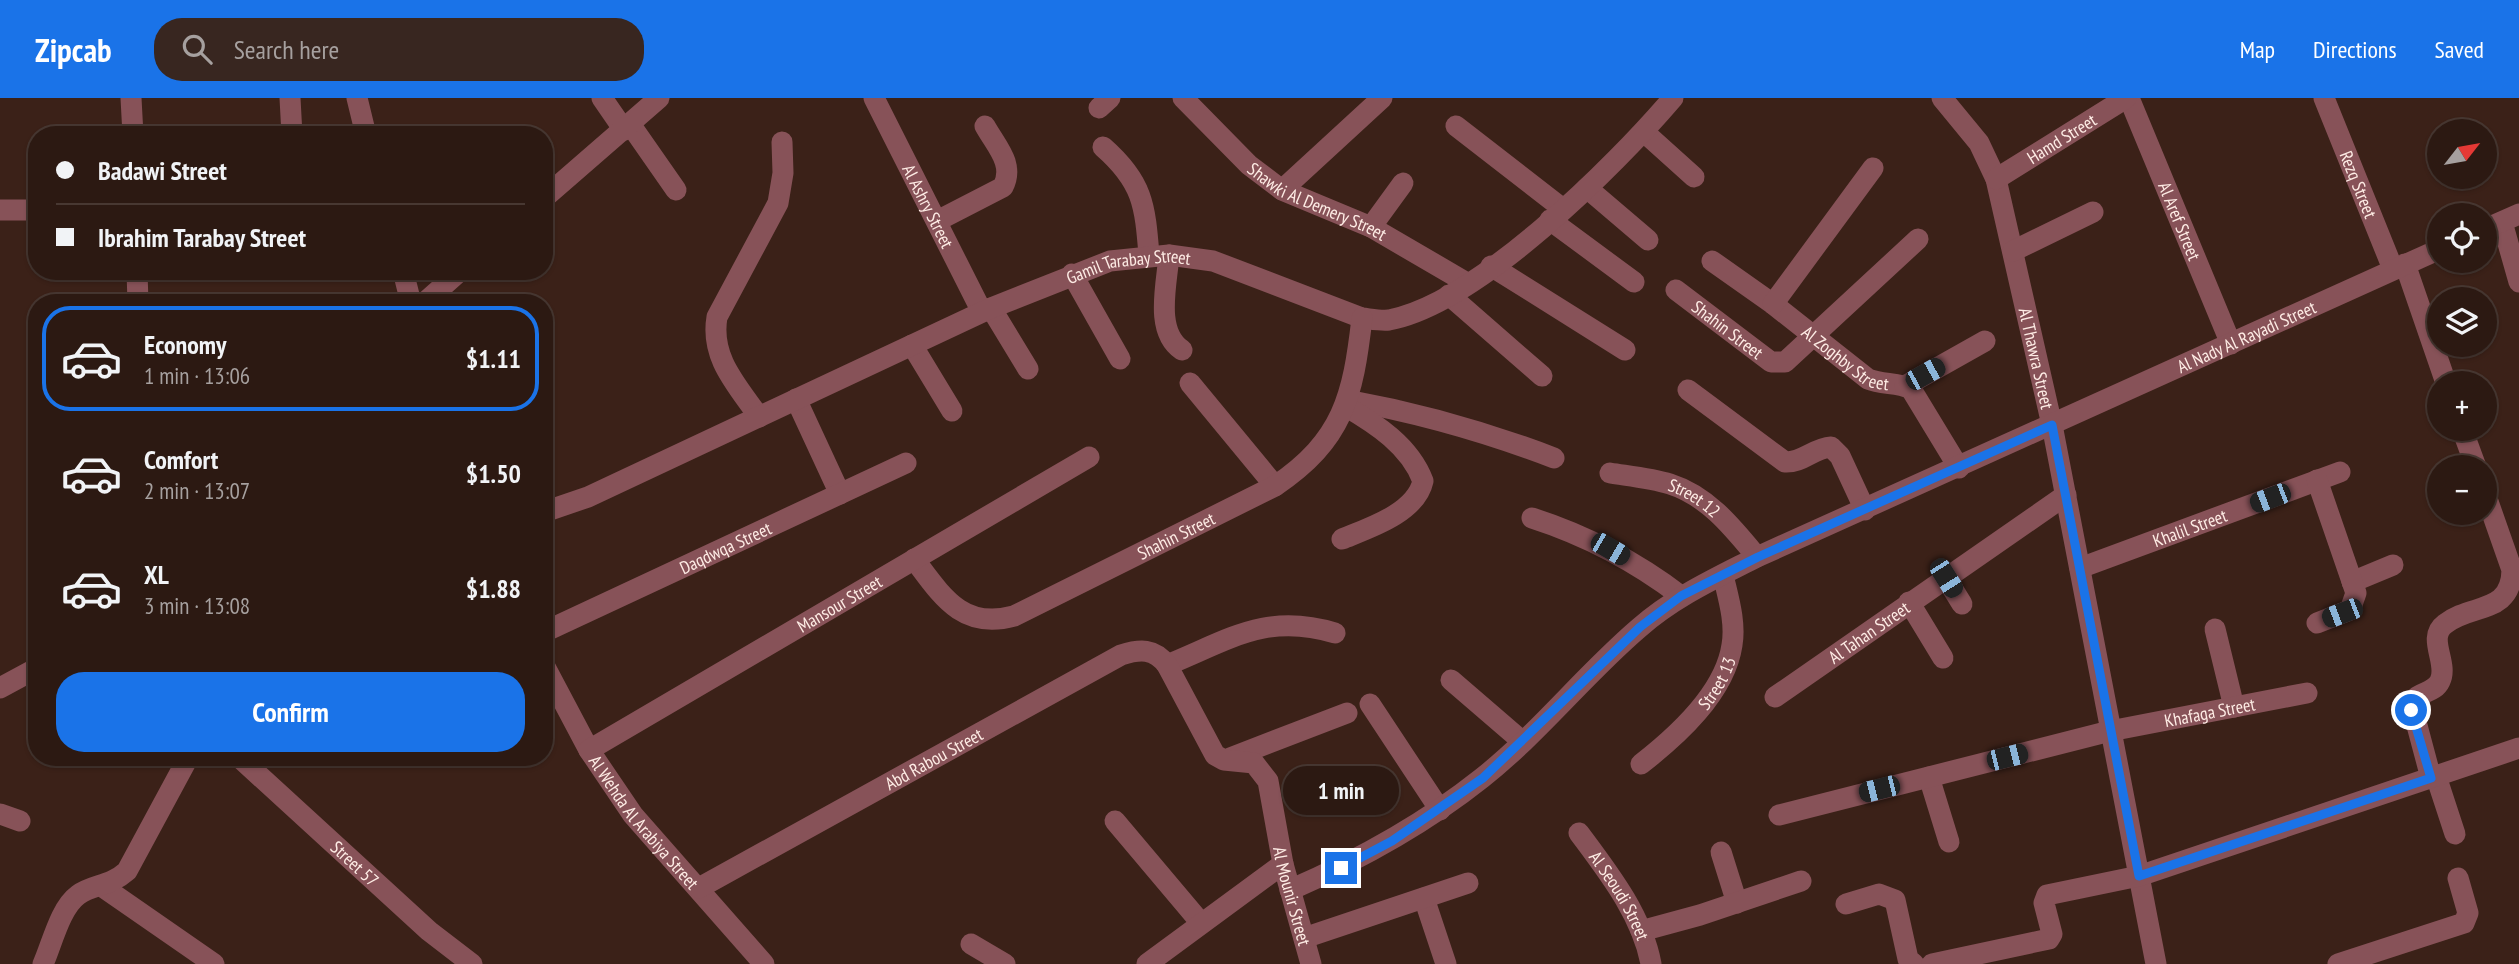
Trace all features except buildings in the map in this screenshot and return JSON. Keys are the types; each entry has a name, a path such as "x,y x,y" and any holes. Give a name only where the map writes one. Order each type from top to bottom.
{"street":[{"path":"131,98 133,126"},
{"path":"290,98 292,126"},
{"path":"357,98 364,126"},
{"path":"602,98 676,190"},
{"path":"553,190 659,98"},
{"name":"Al Ashry Street","path":"874,98 937,221 987,310 1028,369"},
{"name":"Shawki Al Demery Street","path":"1182,98 1249,165 1282,190 1371,228 1467,283"},
{"path":"1282,190 1382,98"},
{"name":"Gamil Tarabay Street","path":"553,509 588,497 987,310 1110,261 1159,255 1213,261 1254,275 1338,312 1387,320 1449,295 1557,215 1644,132 1673,98"},
{"name":"Al Thawra Street","path":"1942,98 1979,143 1996,179 2052,425 2156,964"},
{"name":"Hamd Street","path":"1996,179 2128,98"},
{"name":"Al Aref Street","path":"2128,98 2231,344"},
{"name":"Rezq Street","path":"2324,98 2399,267 2441,371"},
{"path":"1455,125 1634,282"},
{"path":"937,221 1003,187 1008,177 1008,165 985,126"},
{"path":"1644,132 1694,177"},
{"path":"759,417 724,367 715,334 717,317 778,203 783,173 782,142"},
{"path":"1103,147 1121,163 1135,181 1145,203 1159,255 1165,323 1173,344 1182,350"},
{"path":"1773,303 1873,168"},
{"path":"1371,228 1404,183"},
{"path":"1587,188 1648,240"},
{"path":"0,210 28,209"},
{"path":"2012,251 2093,212"},
{"path":"2502,222 2519,282"},
{"name":"Shahin Street","path":"1676,290 1771,362 1785,362 1918,239"},
{"name":"Al Nady Al Rayadi Street","path":"1290,890 1392,841 1440,810 1523,742 1640,627 1681,596 1758,557 2427,255"},
{"name":"Al Zoghby Street","path":"1712,261 1773,303 1868,379 1882,385 1905,386 1916,395 1959,468"},
{"path":"1491,266 1625,350"},
{"path":"1072,274 1120,359"},
{"path":"434,294 450,280"},
{"path":"1449,295 1542,376"},
{"name":"Shahin Street","path":"914,559 935,587 955,606 972,617 992,622 1014,616 1275,486 1304,466 1327,440 1342,417 1357,361 1362,318"},
{"path":"1905,386 1985,341"},
{"path":"912,345 952,411"},
{"path":"1190,383 1275,486"},
{"path":"1688,390 1786,461 1793,462 1818,448 1831,447 1840,456 1866,510"},
{"path":"796,399 840,494"},
{"path":"1346,403 1418,413 1487,432 1554,458"},
{"path":"1342,539 1403,508 1418,495 1423,481 1400,446 1375,423 1346,403"},
{"name":"Mansour Street","path":"589,750 1089,457"},
{"name":"Daqdwqa Street","path":"553,628 905,463"},
{"name":"Street 12","path":"1610,472 1670,484 1692,494 1730,524 1758,557"},
{"name":"Khalil Street","path":"2080,568 2340,472"},
{"path":"2317,623 2350,610 2356,593 2318,480"},
{"name":"Al Tahan Street","path":"1775,696 2066,495"},
{"path":"1532,518 1610,549 1647,570 1681,596"},
{"path":"2455,834 2433,777 2411,703 2414,698 2432,691 2440,683 2442,674 2437,638 2439,629 2446,622 2499,602 2512,583 2512,570 2496,525"},
{"path":"2352,582 2393,565"},
{"name":"Street 13","path":"1641,764 1674,738 1702,707 1723,670 1732,646 1733,621 1723,575"},
{"path":"1946,578 1962,604"},
{"path":"1909,602 1943,658"},
{"path":"1335,633 1306,624 1275,624 1167,665 1209,747 1224,760 1348,713"},
{"path":"2215,629 2234,707"},
{"name":"Abd Rabou Street","path":"699,888 1121,655 1139,649 1159,655 1167,665"},
{"path":"0,688 28,673"},
{"path":"1451,680 1523,742"},
{"name":"Al Wehda Al Arabiya Street","path":"553,682 589,750 632,815 699,888 758,962"},
{"name":"Khafaga Street","path":"1779,815 2110,731 2307,693"},
{"path":"1370,704 1440,810"},
{"path":"1932,964 2049,939 2052,934 2044,904 2047,895 2139,876 2433,777 2517,754"},
{"name":"Al Mounir Street","path":"1224,760 1254,763 1268,781 1283,864 1311,964"},
{"path":"43,964 70,904 79,894 103,887 127,871 184,766"},
{"name":"Street 57","path":"249,766 429,931 472,964"},
{"path":"1929,777 1949,842"},
{"path":"0,814 20,821"},
{"path":"1115,821 1201,923"},
{"name":"Al Seoudi Street","path":"1579,832 1615,883 1641,931 1651,964"},
{"path":"1721,852 1737,903"},
{"path":"1147,964 1283,864"},
{"path":"2338,964 2464,922 2468,913 2458,878"},
{"path":"1641,931 1801,881"},
{"path":"1304,938 1468,883"},
{"path":"103,887 214,964"},
{"path":"1846,904 1879,894 1895,900 1908,958 1914,964"},
{"path":"1424,898 1446,964"},
{"path":"971,944 1005,964"}],"route":[{"path":"1341,868 1392,841 1483,778 1640,627 1681,596 1758,557 2052,425 2139,876 2431,778 2411,710"}]}
